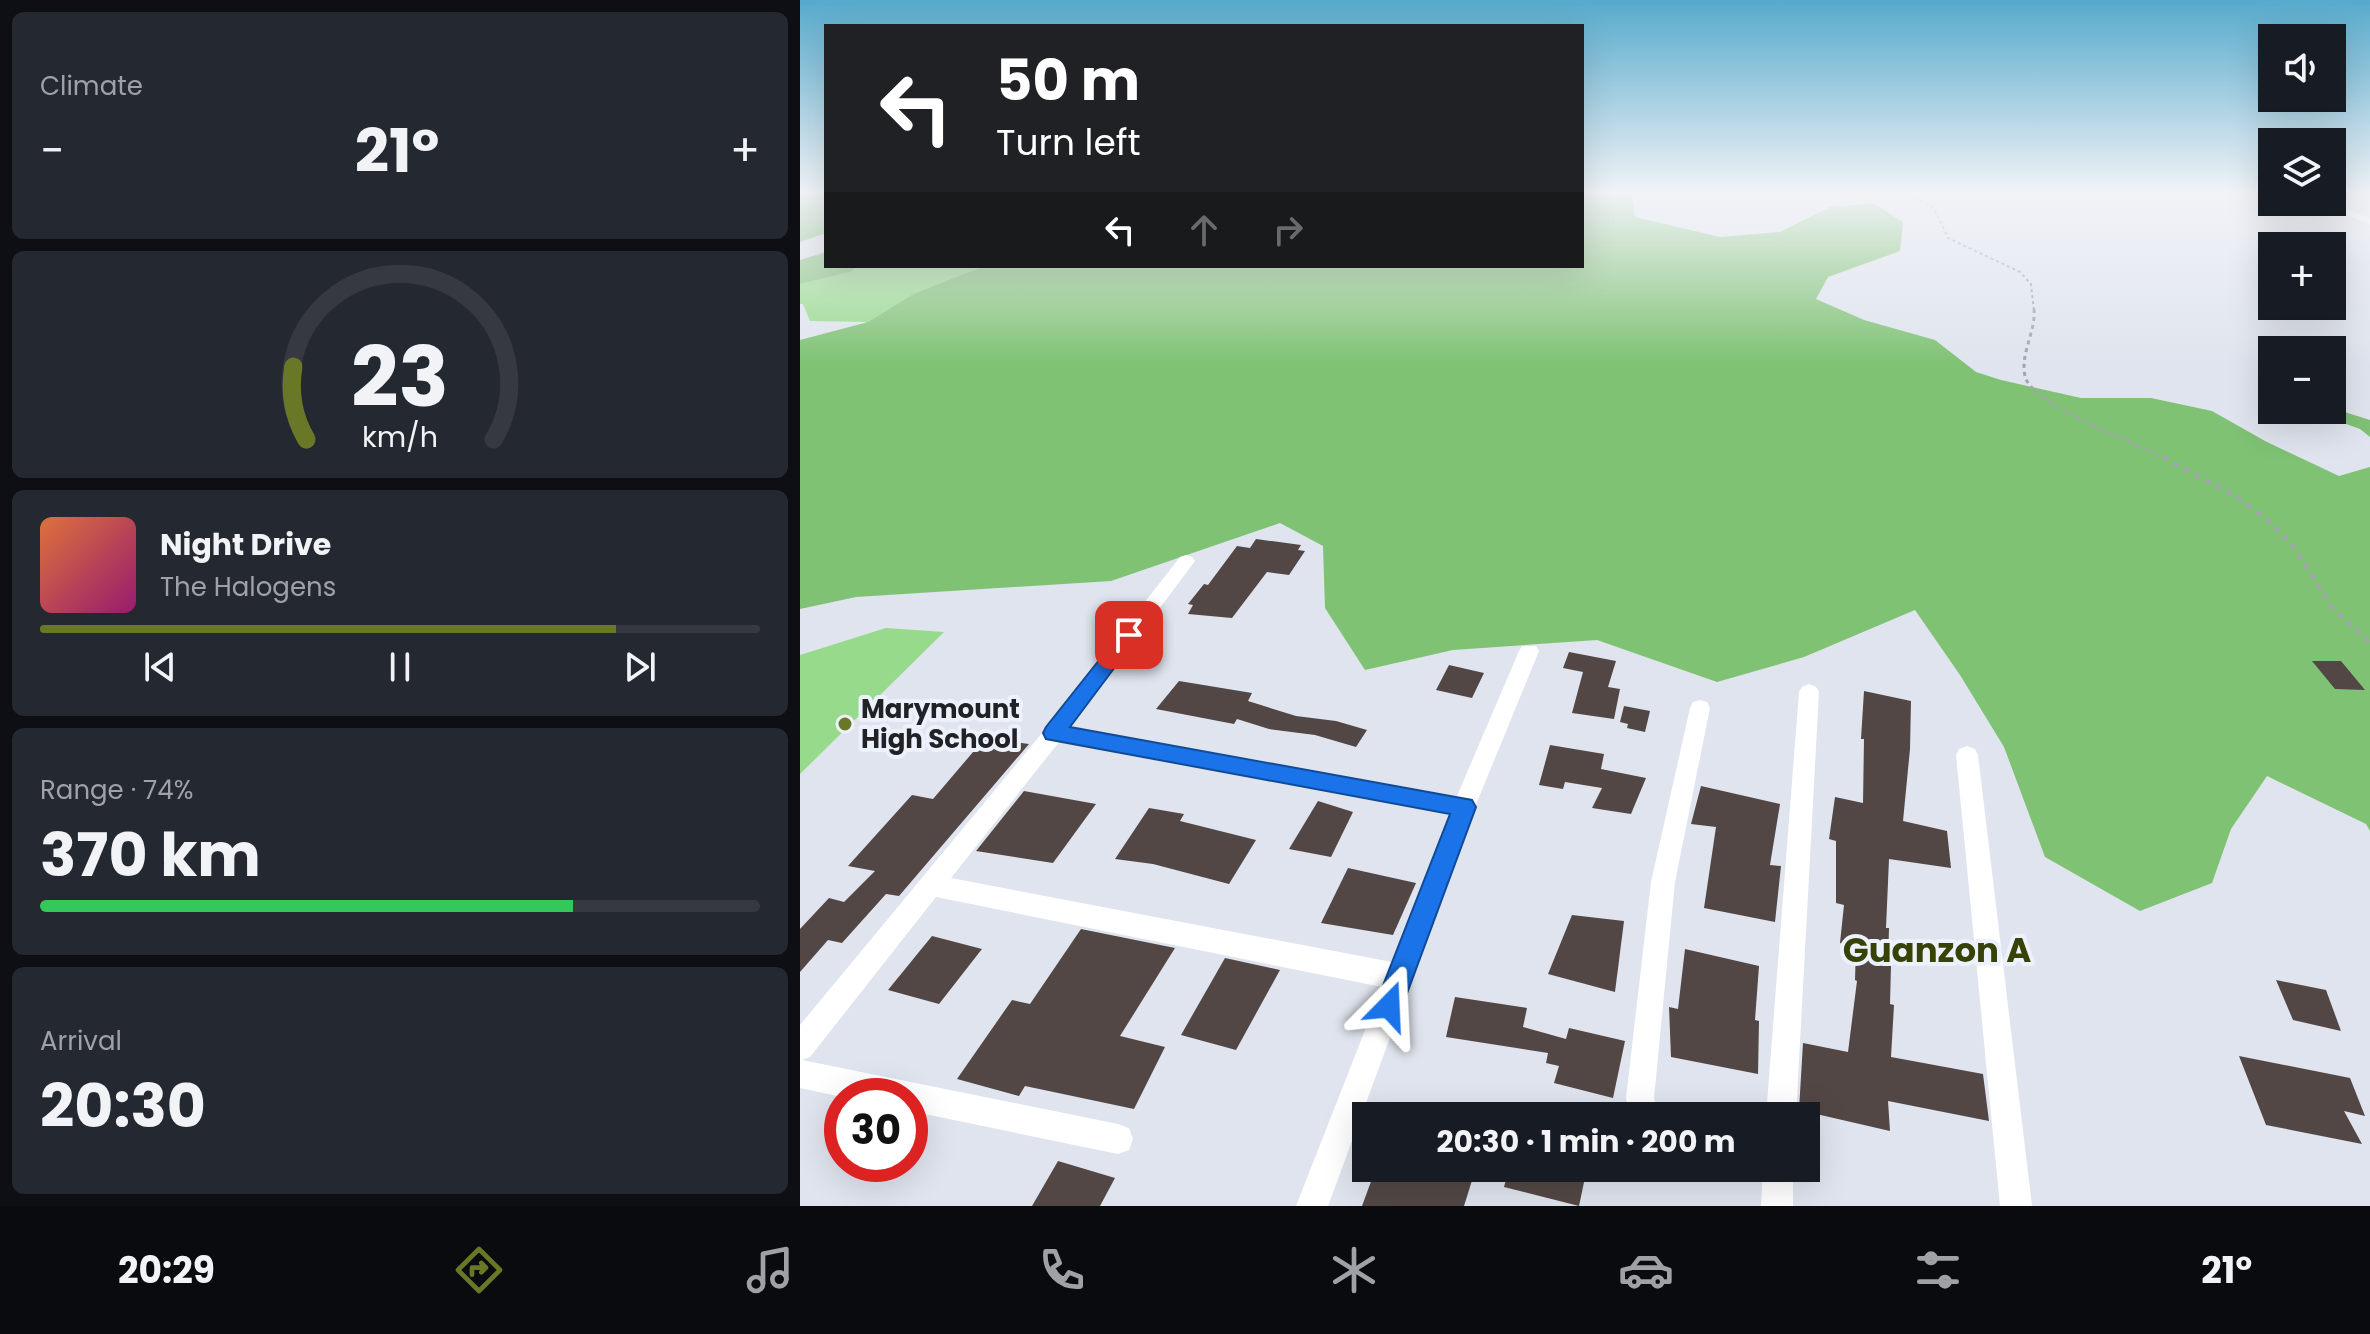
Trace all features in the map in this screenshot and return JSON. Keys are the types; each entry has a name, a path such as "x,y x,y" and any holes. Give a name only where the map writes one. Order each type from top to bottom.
{"street":[{"path":"800,1047 1054,733 1186,561"},
{"path":"1312,1206 1464,807 1529,651"},
{"path":"1782,1102 1809,692"},
{"path":"1641,1102 1663,882 1700,708"},
{"path":"1054,733 1464,807"},
{"path":"1967,755 2016,1206"},
{"path":"931,885 1400,977"},
{"path":"800,1074 824,1079"},
{"path":"928,1100 1118,1139"},
{"path":"1777,1206 1778,1182"}],"path":[{"path":"1974,250 2020,272 2031,284 2035,322 2026,351 2024,374 2029,388 2053,405 2237,497 2294,547 2333,609 2370,643"}],"green space":[{"path":"1584,250 1900,250 1828,277 1816,299 1864,320 1935,340 1976,372 2001,380 2081,398 2151,398 2212,411 2265,441 2339,476 2370,467 2370,831 2366,824 2267,776 2231,829 2212,883 2140,911 2045,857 2004,747 1915,610 1804,657 1717,682 1597,640 1453,650 1365,670 1325,608 1323,546 1280,523 1111,581 856,597 800,609 800,340 868,322 913,294 979,268 1584,268"},
{"path":"824,253 824,268 856,268 851,272 800,284 800,260"},
{"path":"856,268 979,268 913,294 868,322 810,321 803,304 800,304 800,284 851,272"},
{"path":"2346,412 2370,420 2370,437 2346,424"},
{"path":"886,628 944,632 800,774 800,655"}],"building":[{"path":"1256,539 1301,545 1298,550 1305,551 1289,575 1267,572 1232,618 1188,614 1193,605 1188,604 1204,584 1208,585 1237,546 1250,548"},
{"path":"1569,652 1616,661 1608,687 1620,689 1614,719 1572,713 1583,672 1563,668"},
{"path":"2312,661 2341,661 2365,690 2335,689"},
{"path":"1449,665 1484,673 1472,698 1436,690"},
{"path":"1179,681 1252,693 1248,701 1296,716 1336,721 1367,730 1356,747 1315,735 1269,729 1237,719 1234,724 1156,709"},
{"path":"1864,691 1911,701 1903,821 1947,831 1951,868 1889,859 1886,928 1889,928 1888,964 1891,965 1890,1004 1894,1005 1891,1057 1983,1074 1989,1121 1888,1101 1890,1131 1820,1115 1820,1102 1799,1102 1803,1043 1848,1052 1857,981 1856,946 1840,943 1844,905 1836,903 1836,841 1829,839 1835,797 1863,803 1864,739 1861,739"},
{"path":"1624,706 1650,711 1645,732 1627,728 1628,724 1620,722"},
{"path":"985,738 1029,744 899,896 886,894 842,943 828,940 800,972 800,929 829,898 844,902 875,871 848,866 912,795 933,799"},
{"path":"1550,745 1604,754 1601,769 1646,778 1631,814 1592,808 1602,788 1565,782 1563,789 1539,785"},
{"path":"1701,786 1780,804 1770,865 1781,866 1775,922 1704,908 1716,827 1691,824"},
{"path":"1024,791 1096,804 1053,863 976,851"},
{"path":"1318,801 1353,812 1331,857 1289,849"},
{"path":"1149,808 1184,814 1180,821 1256,840 1229,884 1153,864 1115,859"},
{"path":"1348,868 1416,883 1393,935 1321,923"},
{"path":"1572,915 1624,921 1615,992 1548,974"},
{"path":"1081,929 1175,948 1120,1036 1165,1047 1134,1109 1025,1086 1019,1096 957,1079 1012,1000 1030,1004"},
{"path":"932,936 982,949 939,1004 888,990"},
{"path":"1685,949 1759,966 1755,1020 1759,1021 1758,1074 1671,1057 1669,1007 1678,1009"},
{"path":"1225,958 1280,970 1236,1050 1181,1035"},
{"path":"2276,980 2326,990 2341,1031 2293,1020"},
{"path":"1455,997 1527,1008 1523,1027 1566,1039 1569,1028 1625,1041 1613,1098 1554,1083 1559,1066 1546,1063 1548,1053 1446,1037"},
{"path":"2239,1056 2350,1078 2365,1116 2344,1111 2362,1144 2266,1125"},
{"path":"1058,1161 1115,1178 1100,1206 1032,1206"},
{"path":"1371,1182 1472,1182 1464,1206 1362,1206"},
{"path":"1505,1182 1584,1182 1579,1206 1504,1187"}],"place":[{"name":"Marymount High School","path":"845,724"}],"district":[{"name":"Guanzon A","path":"1937,950"}],"route":[{"path":"1129,635 1054,733 1464,807 1389,1006"}]}
